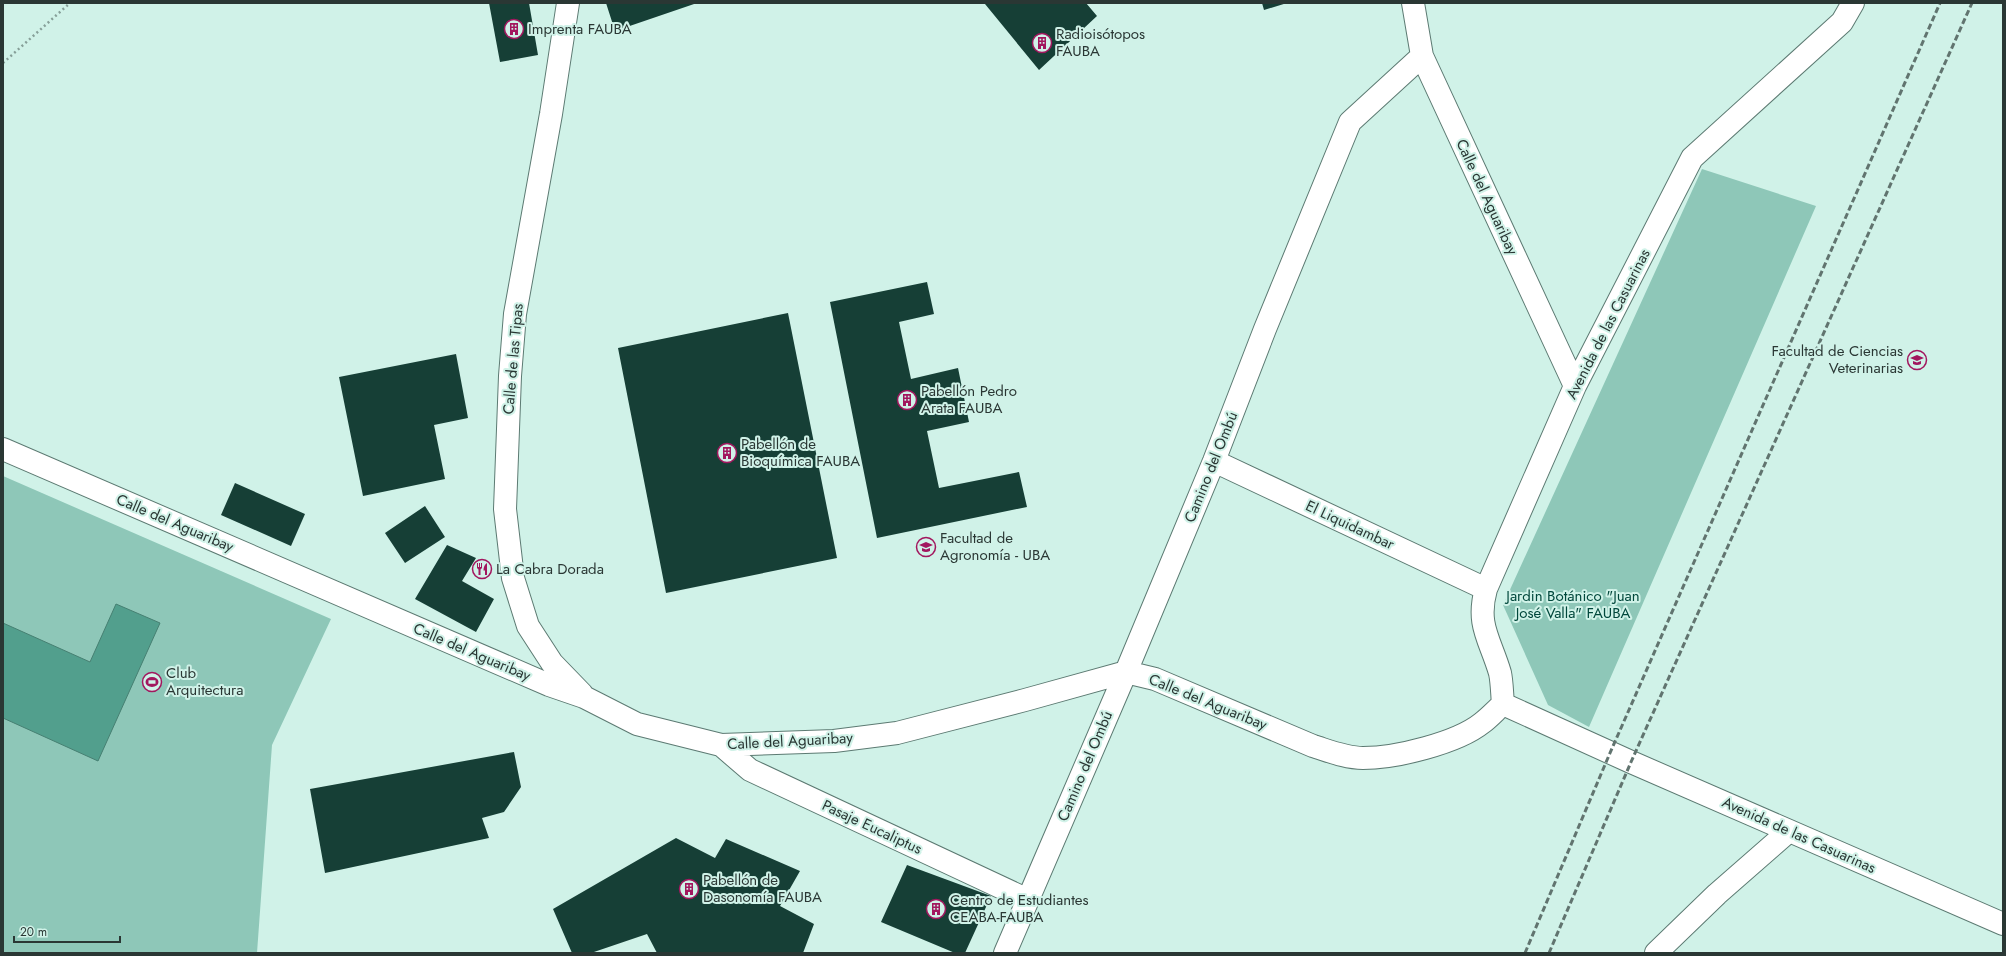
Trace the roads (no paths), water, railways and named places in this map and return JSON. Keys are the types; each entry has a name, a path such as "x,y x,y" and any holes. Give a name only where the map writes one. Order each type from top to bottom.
{"lane":[{"name":"Calle de las Tipas","path":"568,3 551,114 515,314 510,376 505,509 513,578 528,626 552,663 584,696"},
{"name":"Calle del Aguaribay","path":"1413,3 1422,56 1575,386"},
{"name":"Avenida de las Casuarinas","path":"1853,3 1842,22 1692,158 1575,386 1486,588 1481,605 1482,622 1500,674 1503,704 2003,924"},
{"name":"Camino del Ombú","path":"1005,953 1126,672 1214,461 1265,329 1350,122 1422,56"},
{"name":"Calle del Aguaribay","path":"3,449 549,685 584,696 637,724 721,745 834,741 897,733 1126,672 1155,679 1313,746 1338,754 1363,758 1425,749 1470,731 1482,723 1503,704"},
{"name":"El Liquidambar","path":"1214,461 1486,588"},
{"name":"Pasaje Eucaliptus","path":"721,745 750,770 1028,900"},
{"path":"1656,953 1717,894 1789,831"}],"railway":[{"path":"1525,953 1610,753 1940,3"},
{"path":"1549,953 1631,762 1972,3"}],"place":[{"name":"Imprenta FAUBA","path":"514,29"},
{"name":"Radioisótopos FAUBA","path":"1042,43"},
{"name":"Facultad de Ciencias Veterinarias","path":"1917,360"},
{"name":"Pabellón Pedro Arata FAUBA","path":"907,400"},
{"name":"Pabellón de Bioquímica FAUBA","path":"727,453"},
{"name":"Facultad de Agronomía - UBA","path":"926,547"},
{"name":"La Cabra Dorada","path":"482,569"},
{"name":"Club Arquitectura","path":"152,682"},
{"name":"Pabellón de Dasonomía FAUBA","path":"689,889"},
{"name":"Centro de Estudiantes CEABA-FAUBA","path":"936,909"}],"park label":[{"name":"Jardin Botánico \"Juan José Valla\" FAUBA","path":"1573,604"}]}
